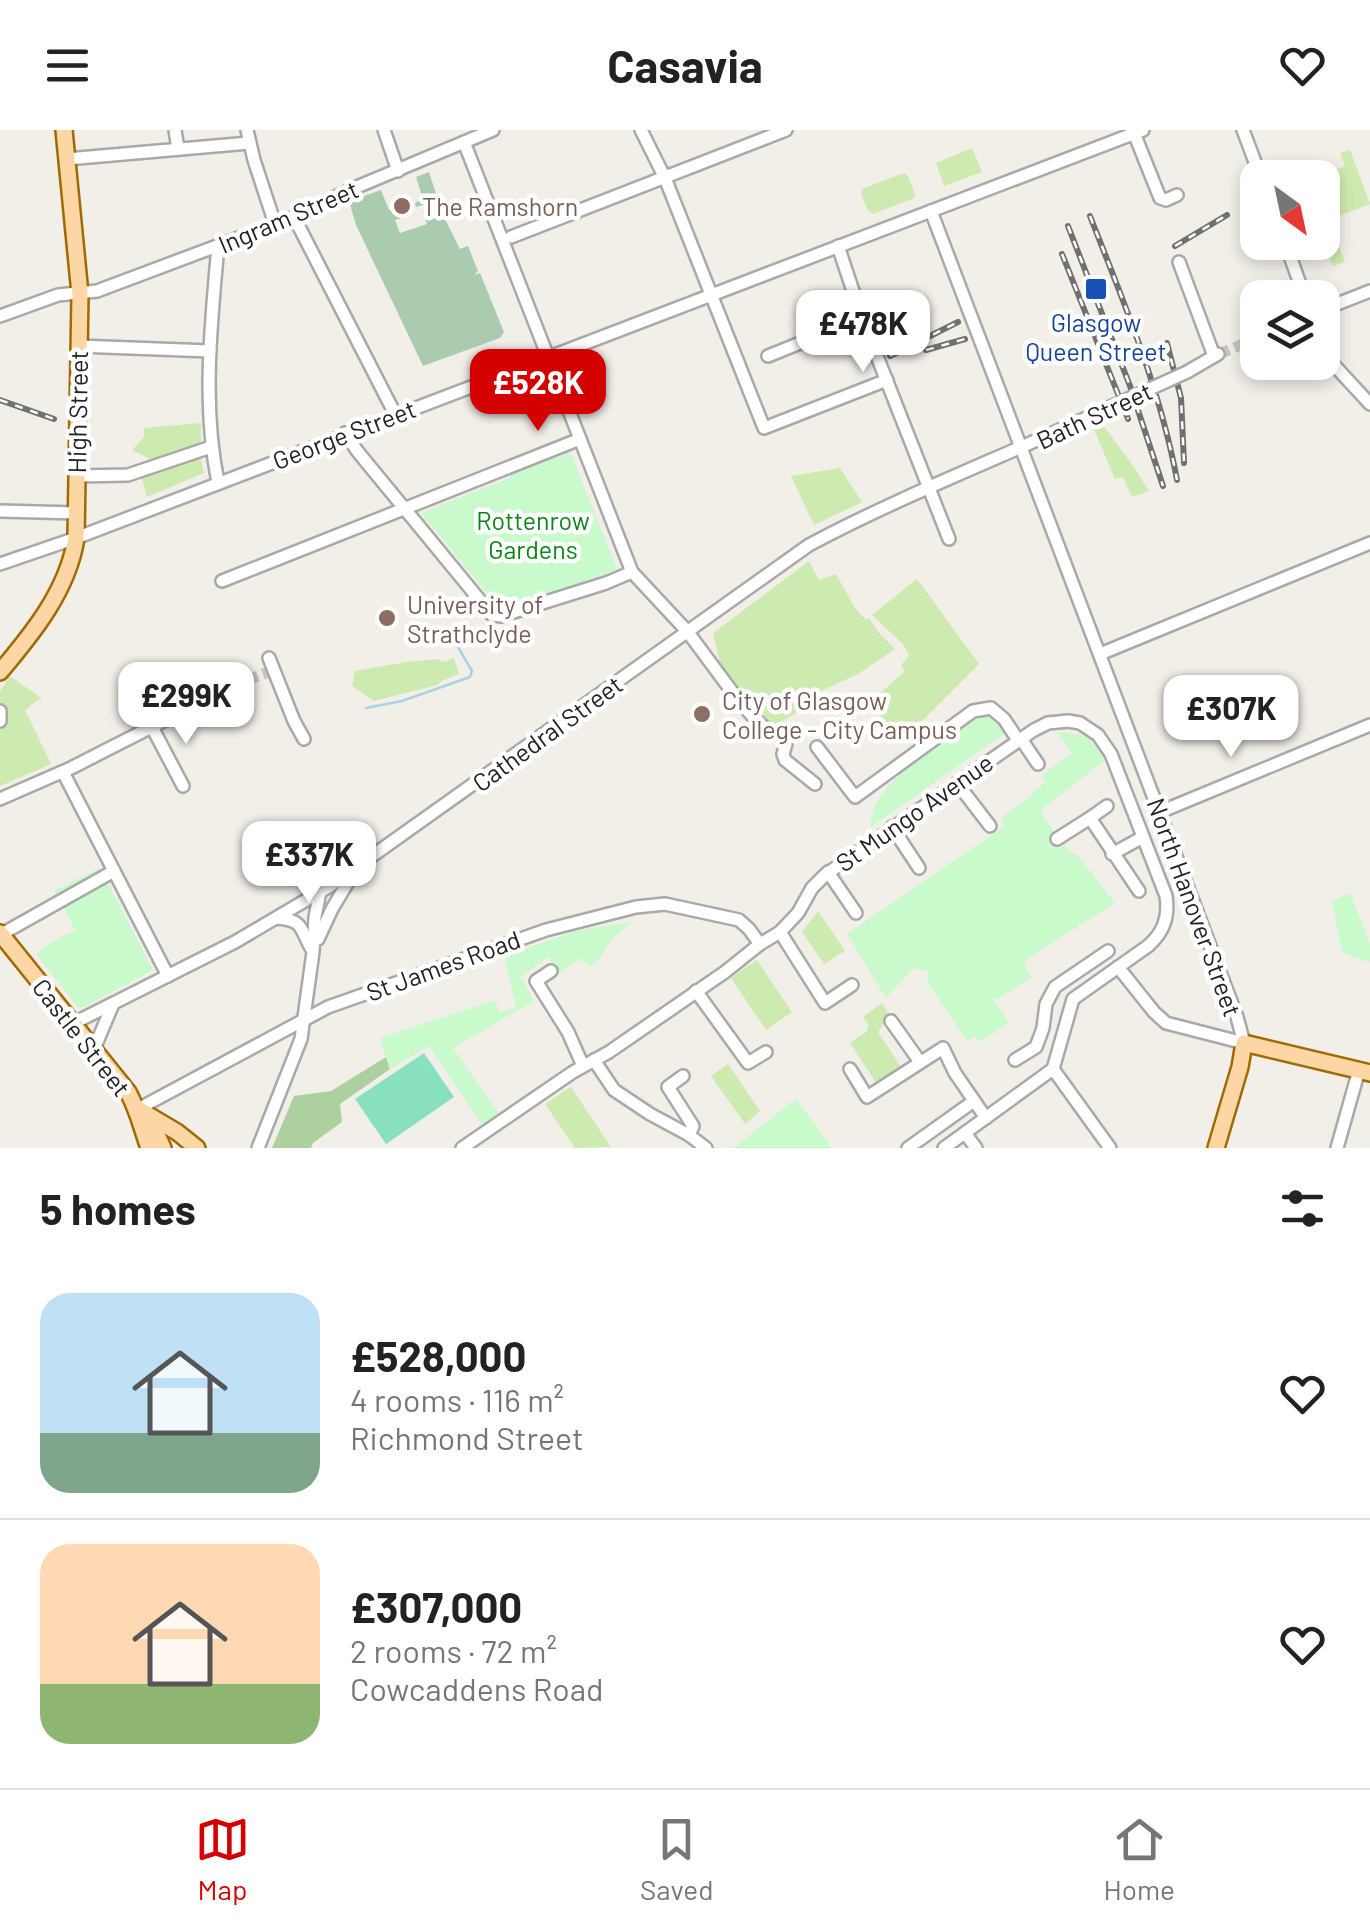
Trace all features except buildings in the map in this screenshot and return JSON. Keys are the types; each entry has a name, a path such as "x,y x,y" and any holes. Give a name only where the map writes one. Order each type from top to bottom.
{"main road":[{"name":"High Street","path":"0,672 28,640 51,604 68,568 76,538 80,294 64,130"},
{"name":"Castle Street","path":"0,934 128,1092 167,1148"},
{"path":"1216,1148 1244,1043 1364,1072"},
{"path":"143,1113 194,1146"},
{"name":"Castle Street","path":"143,1113 140,1125 149,1148"},
{"path":"167,1148 194,1146"}],"street":[{"path":"175,130 178,149"},
{"path":"384,130 398,171"},
{"name":"Ingram Street","path":"0,316 58,295 97,291 218,246 493,130"},
{"path":"642,130 665,178 764,428 887,380"},
{"path":"508,241 786,130"},
{"path":"1243,130 1255,160"},
{"path":"1138,132 1160,198 1177,196"},
{"name":"George Street","path":"0,564 1138,132"},
{"path":"67,160 178,149 248,136 276,224"},
{"path":"464,142 496,224 508,241 547,358 632,572 688,631 736,698 762,726 782,734 785,760 814,784"},
{"name":"North Hanover Street","path":"931,210 1244,1043"},
{"path":"294,217 396,414"},
{"path":"218,246 210,351 211,448 218,482"},
{"path":"838,246 948,538"},
{"name":"Bath Street","path":"1022,449 1216,355 1179,262"},
{"path":"1340,303 1370,291"},
{"path":"768,356 862,318"},
{"path":"78,346 210,351"},
{"path":"1340,372 1370,404"},
{"path":"345,434 496,616 632,572"},
{"path":"222,581 580,440"},
{"path":"77,476 128,475 211,448"},
{"name":"Cathedral Street","path":"74,1023 320,892 812,544 1022,449"},
{"path":"0,511 76,512"},
{"path":"1100,654 1370,543"},
{"path":"272,664 304,739"},
{"path":"0,799 63,772 232,686"},
{"path":"817,747 856,797 973,710 991,708 1004,718 1038,764"},
{"path":"0,711 0,721"},
{"name":"St Mungo Avenue","path":"462,1148 780,932 828,872 1019,739 1048,723 1062,721 1080,723 1098,735 1111,754 1166,896 1167,915 1158,937 1073,999 1053,1070"},
{"path":"156,724 183,786"},
{"path":"1160,812 1370,724"},
{"path":"63,772 168,976"},
{"path":"957,783 990,826"},
{"path":"1057,839 1108,806"},
{"path":"1090,818 1138,892"},
{"path":"892,827 919,868"},
{"path":"1112,854 1143,837"},
{"path":"313,952 356,868"},
{"path":"0,934 114,871"},
{"path":"828,872 856,913"},
{"path":"258,1148 301,1039 320,892"},
{"name":"St James Road","path":"143,1113 304,1020 352,998 526,935 651,904 665,904 738,920 760,944"},
{"path":"277,918 292,919 300,926 313,952"},
{"path":"780,932 825,1003 852,985"},
{"path":"1015,1060 1036,1047 1046,1004 1055,987 1108,951"},
{"path":"1118,967 1166,1023 1244,1043"},
{"path":"551,970 536,982 588,1063 614,1090 706,1148"},
{"path":"696,991 748,1063 766,1052"},
{"path":"94,1049 114,1004"},
{"path":"890,1021 920,1062"},
{"path":"1043,1028 1062,1034"},
{"path":"850,1069 867,1097 943,1048 986,1118"},
{"path":"944,1148 1053,1070 1110,1148"},
{"path":"1338,1148 1364,1072"},
{"path":"683,1076 668,1087 693,1126 689,1134"},
{"path":"908,1148 974,1101"},
{"path":"965,1133 976,1148"}],"green space":[{"path":"972,148 982,172 944,186 936,163"},
{"path":"1350,150 1370,204 1340,216 1340,168 1345,166 1340,153"},
{"path":"429,172 443,215 460,249 468,246 478,271 474,275 480,273 504,332 500,338 423,366 356,225 349,201 381,190 389,210 398,208 401,218 395,220 400,233 427,224 423,211 431,208 429,203 416,207 415,203 423,199 416,177"},
{"path":"904,173 914,198 873,214 869,212 862,189"},
{"path":"1340,249 1345,262 1333,266 1331,260 1340,260"},
{"path":"201,423 201,444 152,460 132,450 144,437 144,428"},
{"path":"1103,425 1149,491 1132,497 1123,477 1115,479 1094,429"},
{"name":"Rottenrow Gardens","path":"570,452 617,569 499,608 421,513"},
{"path":"200,454 204,473 147,497 141,475"},
{"path":"840,468 862,502 814,525 791,476"},
{"path":"809,561 819,580 836,574 855,608 866,620 869,618 895,649 858,674 795,703 799,711 782,722 780,728 753,712 737,693 721,664 713,633"},
{"path":"917,579 979,664 904,739 868,704 905,671 901,665 909,656 904,645 872,615"},
{"path":"454,658 459,674 437,685 374,701 352,686 355,671"},
{"path":"10,676 41,698 25,710 51,764 0,786 0,691"},
{"path":"983,717 992,717 1008,731 871,827 882,795 910,765"},
{"path":"1057,732 1086,737 1105,760 1040,811 1068,851 1077,855 1115,903 1025,960 1032,977 993,998 1009,1023 979,1042 975,1036 967,1041 927,981 928,972 913,968 886,998 847,934 1005,826 1001,818 1033,795 1045,783 1041,776 1072,753"},
{"path":"100,868 153,970 82,1008 36,954 75,930 55,890"},
{"path":"1350,893 1370,944 1370,962 1342,952 1332,901"},
{"path":"818,911 845,951 824,964 802,932"},
{"path":"633,921 612,939 590,967 581,958 559,973 548,957 521,976 534,1001 453,1048 499,1114 482,1124 429,1046 390,1069 380,1038 495,1000 500,1013 516,1007 504,956 573,932"},
{"path":"757,960 792,1012 766,1030 731,978"},
{"path":"882,1003 890,1016 878,1032 901,1067 877,1084 850,1043 867,1031 863,1017"},
{"path":"424,1053 454,1097 386,1144 355,1099"},
{"path":"386,1057 390,1069 340,1104 342,1122 311,1148 272,1148 294,1096 331,1091"},
{"path":"728,1064 760,1111 745,1124 711,1076"},
{"path":"571,1087 611,1147 575,1148 545,1104"},
{"path":"796,1099 832,1148 733,1148"}],"waterway":[{"path":"366,708 402,701 470,677 472,671 458,647 448,642 442,644"}],"tunnel":[{"path":"1219,354 1240,345"},
{"path":"232,686 274,670"}],"railway":[{"path":"1175,246 1227,215"},
{"path":"1090,216 1151,379 1177,480"},
{"path":"1068,226 1130,386 1163,486"},
{"path":"1062,254 1128,419"},
{"path":"890,356 958,322"},
{"path":"926,350 965,339"},
{"path":"1167,343 1181,398 1184,463"},
{"path":"0,400 54,419"}],"place":[{"name":"The Ramshorn","path":"402,206"},
{"name":"Glasgow Queen Street","path":"1096,289"},
{"name":"University of Strathclyde","path":"387,618"},
{"name":"City of Glasgow College - City Campus","path":"702,714"}]}
